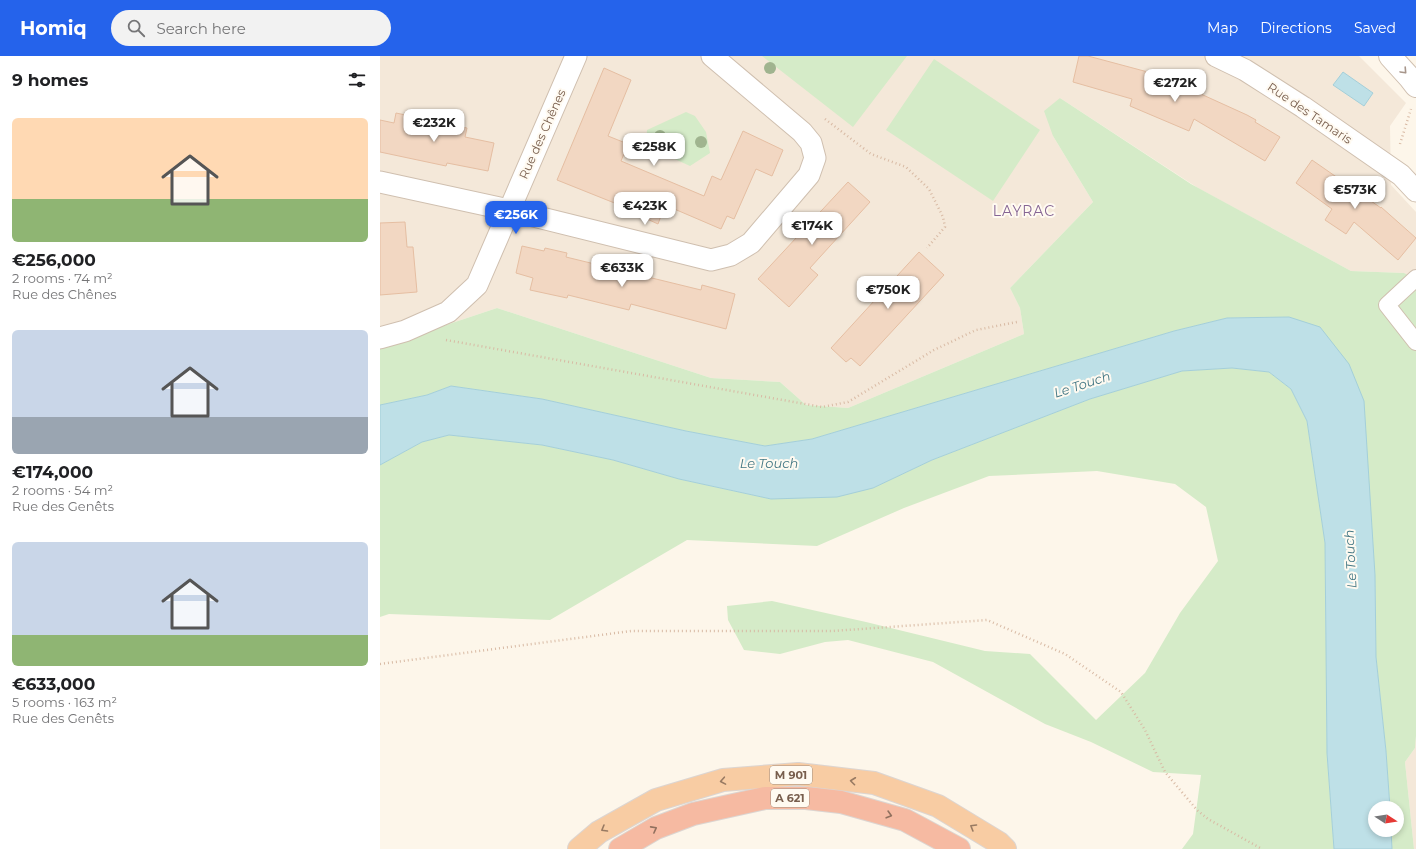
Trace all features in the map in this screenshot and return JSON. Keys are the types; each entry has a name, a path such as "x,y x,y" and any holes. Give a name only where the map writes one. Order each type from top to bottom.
{"highway":[{"name":"M 901","path":"579,849 599,832 656,800 722,780 798,774 874,783 930,803 938,806 999,843 1005,849"},
{"name":"A 621","path":"620,849 656,828 693,814 765,798 806,798 841,802 905,820 959,849"}],"street":[{"name":"Rue des Chênes","path":"380,338 405,331 448,312 477,285 576,56"},
{"path":"380,182 509,210 711,260 731,255 751,242 785,203 809,175 815,158 811,142 802,132 712,56"},
{"name":"Rue des Tamaris","path":"1216,56 1245,70 1304,107 1402,173 1416,191"},
{"path":"1390,56 1410,77 1416,86"},
{"path":"1416,278 1387,305 1416,342"}],"path":[{"path":"1402,173 1396,158 1412,108 1416,105"},
{"path":"823,118 871,154 906,167 929,189 943,217 945,227 927,248"},
{"path":"405,331 441,339 822,407 848,402 934,350 976,330 1017,322"},
{"path":"380,664 631,630 833,630 987,620 1065,654 1121,692 1145,730 1165,772 1197,810 1208,819 1262,849"}],"shaded area":[{"path":"380,56 1359,56 1406,103 1390,126 1391,185 1416,212 1416,278 1414,280 1404,273 1351,271 1198,188 1060,98 1053,136 1093,202 1010,288 1020,308 1024,334 848,408 806,405 780,382 711,378 497,308 380,347"},
{"path":"1416,736 1416,849 1414,849 1405,762 1415,748"}],"green space":[{"path":"762,56 907,56 853,127"},
{"path":"934,59 1040,130 993,201 886,130"},
{"path":"1060,98 1191,184 1351,271 1404,273 1416,279 1416,736 1415,748 1405,762 1414,849 1392,849 1391,837 1404,837 1404,801 1390,801 1376,657 1375,575 1289,317 1227,318 1174,331 812,439 765,446 686,431 542,399 451,386 427,395 380,405 380,347 497,308 711,378 780,382 806,405 848,408 1024,334 1020,308 1010,288 1093,202 1053,136 1044,111"},
{"path":"686,112 695,116 706,132 710,153 690,166 646,146 647,130"},
{"path":"1232,368 1269,372 1291,389 1307,421 1325,543 1327,753 1334,849 1182,849 1193,834 1201,775 1153,772 1091,742 1045,724 933,662 848,640 825,642 780,654 744,650 728,620 727,606 772,601 985,651 1030,654 1096,720 1145,673 1180,613 1218,561 1206,507 1175,484 1097,471 989,476 904,508 817,546 687,540 550,620 389,614 380,617 380,465 422,442 449,435 542,445 613,460 679,479 771,499 873,488 932,460 1090,399 1182,371"}],"water":[{"path":"1343,72 1373,93 1364,106 1333,85"},
{"name":"Le Touch","path":"1289,317 1320,327 1349,364 1364,401 1375,575 1376,657 1390,801 1368,801 1368,837 1391,837 1392,849 1334,849 1327,753 1325,543 1307,421 1291,389 1269,372 1232,368 1182,371 1090,399 932,460 873,488 837,497 771,499 679,479 613,460 542,445 449,435 422,442 380,465 380,405 427,395 451,386 542,399 686,431 765,446 812,439 1174,331 1227,318"}],"building":[{"path":"1079,56 1088,56 1159,75 1247,115 1256,120 1255,122 1280,137 1265,161 1194,119 1189,131 1130,106 1132,99 1073,82"},
{"path":"604,68 631,80 608,136 628,144 621,161 704,196 712,176 721,180 743,131 783,150 772,176 756,169 734,219 727,216 721,229 665,205 658,224 636,214 637,212 557,180"},
{"path":"396,113 467,128 465,137 494,143 488,171 447,163 446,166 380,152 380,120 394,123"},
{"path":"1312,160 1381,207 1416,238 1398,260 1354,222 1346,234 1325,220 1332,209 1296,183"},
{"path":"848,182 870,202 810,268 818,275 789,307 758,279"},
{"path":"405,222 407,247 413,247 417,292 380,295 380,223"},
{"path":"522,246 544,251 545,248 567,253 566,257 701,290 702,285 735,294 726,329 631,304 629,310 568,295 567,298 530,290 533,278 516,273"},
{"path":"919,252 944,275 860,366 851,358 846,362 831,348"}],"district":[{"name":"LAYRAC","path":"1024,211"}]}
